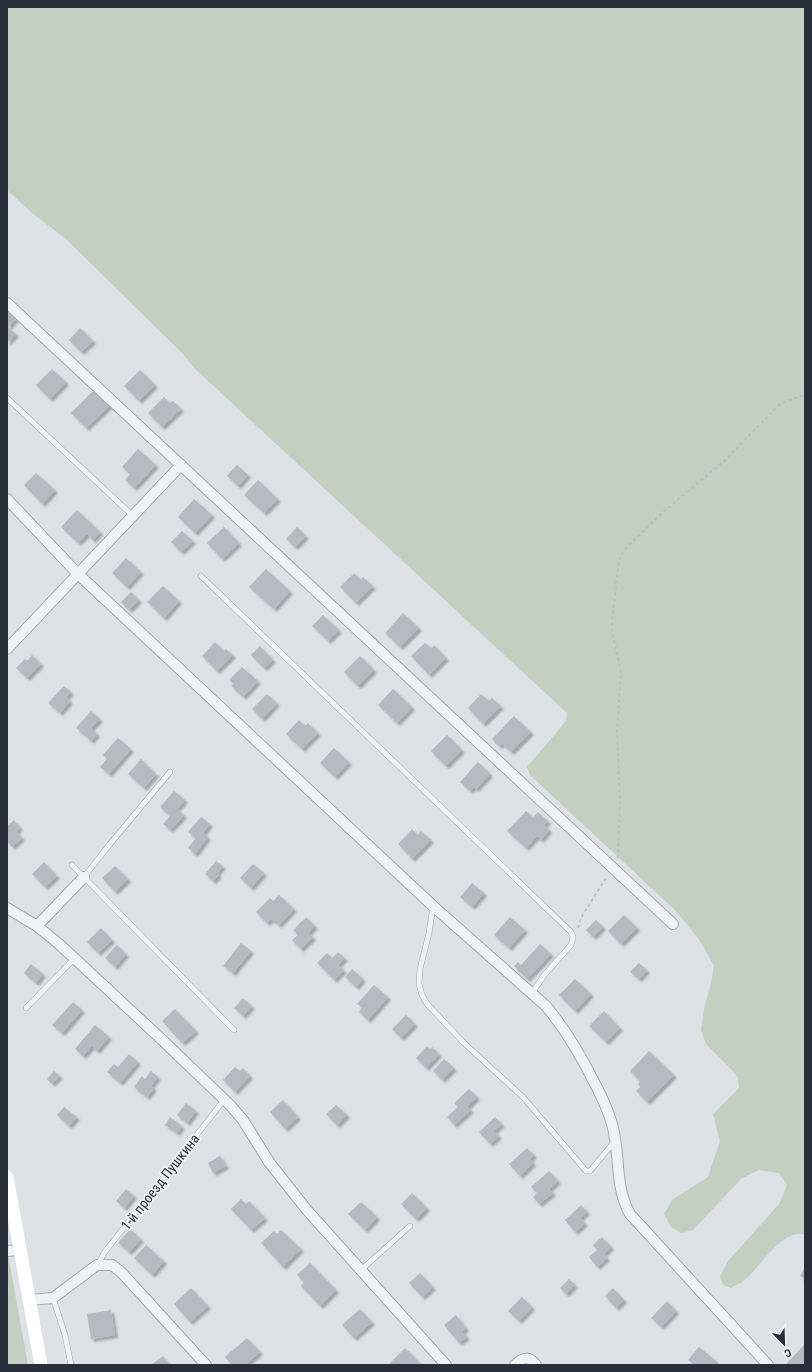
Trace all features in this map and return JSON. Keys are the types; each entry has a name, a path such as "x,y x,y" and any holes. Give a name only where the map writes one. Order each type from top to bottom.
{"main road":[{"path":"7,1177 13,1250 29,1300 40,1365"}],"street":[{"path":"7,303 673,924"},
{"path":"7,649 180,465"},
{"path":"7,499 78,574 433,906 546,1006 559,1021 577,1049 604,1101 613,1126 616,1140 623,1202 630,1214 768,1365"},
{"path":"37,926 84,877"},
{"path":"7,908 37,926 75,958 224,1100 243,1120 269,1162 306,1209 446,1365"},
{"path":"97,1266 112,1265 121,1272 206,1365"},
{"name":"1-й проезд Пушкина","path":"53,1298 97,1266"},
{"path":"29,1300 53,1298"},
{"path":"515,1365 520,1360 526,1358 532,1360 536,1365"}],"lane":[{"path":"7,398 133,516"},
{"path":"201,576 571,932 573,937 571,945 545,974 532,993"},
{"path":"84,877 170,772"},
{"path":"72,865 234,1030"},
{"path":"433,906 429,933 420,970 419,984 422,995 427,1004 465,1044 523,1097 586,1171 590,1171 616,1140"},
{"path":"26,1008 75,958"},
{"name":"1-й проезд Пушкина","path":"97,1266 104,1253 224,1100"},
{"path":"361,1270 410,1226"},
{"path":"53,1298 65,1335 71,1365"}],"path":[{"path":"571,945 576,937 581,918 618,856 620,800 617,730 621,673 613,635 612,622 619,560 625,549 650,524 724,461 781,403 805,395"}],"green space":[{"path":"7,7 805,7 805,1235 797,1234 781,1242 744,1281 731,1288 723,1285 720,1276 728,1261 779,1204 787,1185 779,1173 759,1170 742,1178 693,1230 681,1233 671,1227 664,1214 672,1200 708,1177 720,1141 713,1114 739,1088 738,1078 706,1044 701,1030 705,1004 711,984 714,966 700,941 676,911 530,775 527,767 566,721 567,713 194,368 183,354 66,239 32,213 7,190"},
{"path":"7,1249 28,1365 7,1365"}],"building":[{"path":"8,312 16,319 8,327 16,334 7,343 7,313"},
{"path":"80,328 93,341 81,352 69,340"},
{"path":"52,369 66,382 50,399 36,385"},
{"path":"140,370 155,385 139,401 124,386"},
{"path":"94,390 110,405 86,428 71,413"},
{"path":"164,397 170,403 173,401 181,409 162,427 148,413"},
{"path":"138,449 156,465 134,488 125,480 130,474 122,467"},
{"path":"237,465 248,475 238,486 227,476"},
{"path":"36,473 55,490 42,504 24,485"},
{"path":"258,480 278,499 264,513 244,495"},
{"path":"194,499 212,515 195,533 178,517"},
{"path":"77,510 100,532 93,540 87,534 78,543 61,527"},
{"path":"224,527 239,543 222,559 207,543"},
{"path":"297,527 306,536 295,547 286,539"},
{"path":"182,531 193,541 181,552 171,542"},
{"path":"126,558 141,572 127,587 112,573"},
{"path":"266,569 290,591 274,609 249,587"},
{"path":"354,573 361,580 363,577 373,586 356,603 340,587"},
{"path":"163,586 179,601 164,618 147,602"},
{"path":"131,592 139,600 129,610 121,602"},
{"path":"403,613 419,628 400,647 385,633"},
{"path":"323,615 339,630 328,641 312,626"},
{"path":"215,642 224,651 226,649 233,655 217,671 202,656"},
{"path":"425,643 431,648 434,645 446,658 429,675 411,656"},
{"path":"260,646 273,660 264,668 251,655"},
{"path":"32,655 41,664 27,678 16,668 25,659 27,661"},
{"path":"360,656 374,670 358,686 344,672"},
{"path":"242,667 258,681 243,697 231,686 234,684 229,680"},
{"path":"64,686 71,692 66,697 70,701 60,713 48,703"},
{"path":"393,689 412,707 397,723 378,705"},
{"path":"267,694 277,703 262,719 252,709"},
{"path":"481,694 489,701 492,698 501,706 483,724 468,708"},
{"path":"91,711 100,719 91,728 97,734 91,741 76,728"},
{"path":"514,716 531,732 511,752 502,744 499,746 492,739"},
{"path":"299,720 305,726 308,723 318,733 302,749 286,734"},
{"path":"447,735 462,750 446,766 431,751"},
{"path":"118,738 131,749 109,774 100,767 107,759 103,755"},
{"path":"334,748 349,762 335,777 320,763"},
{"path":"141,759 156,774 144,788 128,774"},
{"path":"478,762 490,774 476,789 474,787 470,791 460,782"},
{"path":"174,791 185,800 177,809 184,815 170,830 163,824 170,816 160,807"},
{"path":"526,811 533,817 538,812 548,821 544,825 549,830 541,840 537,836 526,848 507,831"},
{"path":"201,817 210,824 203,833 208,837 195,854 188,848 196,838 188,832"},
{"path":"14,820 20,828 16,831 22,838 12,847 7,841 7,826"},
{"path":"412,829 418,835 421,831 431,840 412,859 398,844"},
{"path":"216,861 223,866 217,873 219,875 213,881 205,874"},
{"path":"44,862 57,876 45,887 32,874"},
{"path":"253,864 264,873 251,888 240,878"},
{"path":"115,866 128,879 115,892 102,878"},
{"path":"472,883 484,893 472,907 460,897"},
{"path":"279,895 294,909 279,925 271,919 267,923 256,912 270,898 273,901"},
{"path":"624,915 637,928 621,944 608,931"},
{"path":"306,917 315,926 308,933 313,937 301,949 292,940 298,935 293,930"},
{"path":"510,917 525,930 509,948 494,935"},
{"path":"596,920 603,927 593,937 586,930"},
{"path":"101,928 112,940 98,953 87,942"},
{"path":"241,943 251,951 233,973 223,966"},
{"path":"540,944 551,954 527,979 514,966 518,962 521,965"},
{"path":"117,945 126,954 115,967 105,958"},
{"path":"338,952 345,958 338,965 344,970 334,980 317,963 327,953 332,958"},
{"path":"639,963 647,970 639,979 630,972"},
{"path":"31,964 43,974 36,983 24,973"},
{"path":"352,969 363,979 356,987 345,977"},
{"path":"575,979 591,994 575,1011 559,995"},
{"path":"374,985 388,997 368,1020 359,1012 362,1008 357,1004"},
{"path":"243,998 252,1006 243,1016 234,1008"},
{"path":"73,1002 82,1010 62,1033 52,1025"},
{"path":"175,1009 196,1031 182,1043 162,1021"},
{"path":"604,1011 620,1028 606,1042 589,1026"},
{"path":"406,1015 415,1024 401,1038 392,1029"},
{"path":"95,1025 109,1037 97,1051 92,1046 83,1056 75,1049"},
{"path":"427,1046 430,1049 432,1047 439,1054 426,1068 416,1058"},
{"path":"649,1051 674,1075 647,1102 636,1091 640,1087 638,1084 640,1081 630,1071"},
{"path":"129,1054 138,1062 120,1083 107,1072 114,1064 118,1067"},
{"path":"444,1059 454,1068 442,1080 433,1071"},
{"path":"235,1067 240,1071 243,1068 250,1076 235,1092 223,1080"},
{"path":"54,1071 60,1076 52,1084 47,1079"},
{"path":"151,1071 158,1077 151,1086 154,1088 147,1097 134,1087 142,1076 145,1079"},
{"path":"469,1089 477,1097 467,1107 471,1110 454,1125 447,1117 458,1107 454,1103"},
{"path":"283,1100 298,1117 285,1129 270,1112"},
{"path":"186,1103 196,1111 187,1123 177,1115"},
{"path":"336,1105 347,1115 337,1125 326,1114"},
{"path":"64,1107 77,1117 69,1126 57,1115"},
{"path":"170,1117 182,1126 177,1133 165,1125"},
{"path":"495,1117 502,1124 494,1131 499,1136 490,1144 479,1132"},
{"path":"527,1148 534,1155 530,1159 533,1163 520,1176 509,1164"},
{"path":"220,1156 226,1166 213,1173 208,1163"},
{"path":"549,1171 558,1181 549,1189 553,1193 539,1204 533,1197 537,1193 531,1187"},
{"path":"126,1189 134,1196 124,1208 116,1201"},
{"path":"412,1193 427,1208 416,1219 401,1204"},
{"path":"241,1199 246,1204 249,1201 265,1218 251,1230 231,1209"},
{"path":"361,1202 377,1217 365,1230 348,1214"},
{"path":"581,1205 587,1212 580,1218 585,1223 575,1232 565,1220"},
{"path":"130,1229 141,1239 129,1252 118,1243"},
{"path":"281,1230 301,1249 283,1267 261,1243 274,1231 277,1234"},
{"path":"602,1237 611,1247 604,1254 607,1258 597,1267 589,1257 597,1250 593,1245"},
{"path":"146,1245 164,1261 152,1275 134,1258"},
{"path":"310,1263 336,1290 320,1306 301,1286 304,1282 297,1275"},
{"path":"805,1267 805,1279 800,1276"},
{"path":"420,1273 433,1287 422,1297 409,1283"},
{"path":"569,1279 575,1285 566,1294 560,1288"},
{"path":"191,1288 208,1306 190,1322 174,1304"},
{"path":"613,1288 624,1300 616,1308 605,1296"},
{"path":"522,1297 532,1307 519,1321 508,1311"},
{"path":"667,1301 676,1311 661,1327 651,1318"},
{"path":"360,1309 372,1322 354,1338 342,1325"},
{"path":"111,1310 115,1335 91,1339 87,1314"},
{"path":"456,1315 466,1328 462,1332 467,1337 459,1343 444,1325"},
{"path":"247,1338 260,1352 245,1365 232,1365 225,1357"},
{"path":"805,1344 805,1365 785,1365"},
{"path":"699,1347 716,1361 713,1365 695,1365 688,1360"},
{"path":"405,1348 420,1363 418,1365 388,1365"},
{"path":"163,1356 170,1365 151,1365"}]}
